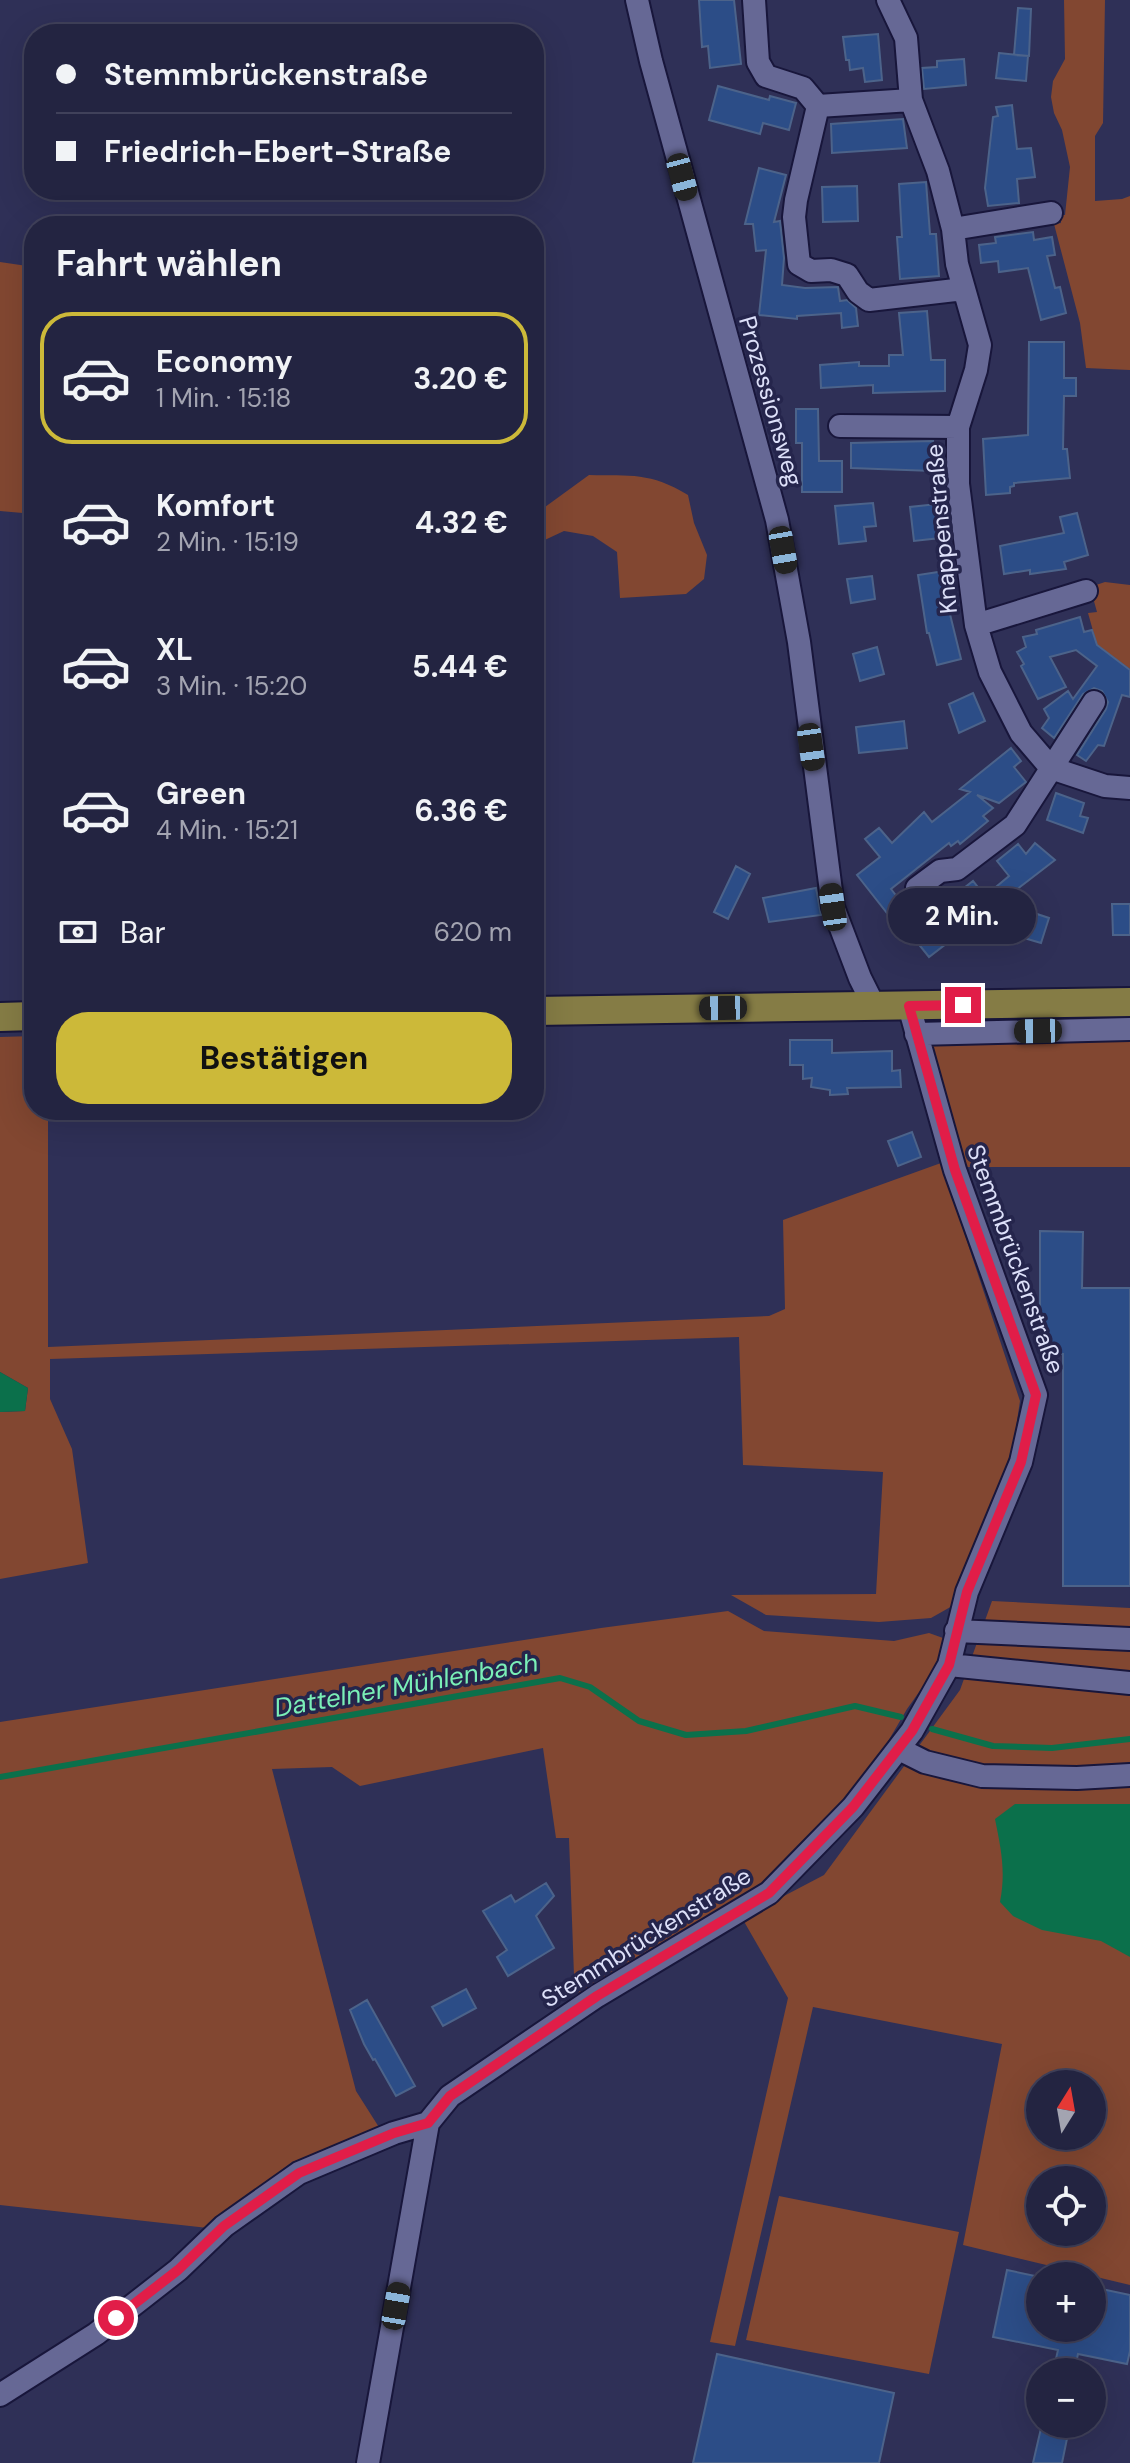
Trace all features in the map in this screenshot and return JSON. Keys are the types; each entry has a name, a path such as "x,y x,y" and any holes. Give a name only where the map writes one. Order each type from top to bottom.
{"main road":[{"path":"544,1011 1130,1002"},
{"path":"0,1017 24,1016"}],"street":[{"name":"Prozessionsweg","path":"637,0 777,520 799,642 833,907 874,1006"},
{"path":"754,0 758,62 766,76 803,88 818,106"},
{"name":"Knappenstraße","path":"888,0 906,38 911,100 938,171 953,229 957,264 980,345 976,370 958,427 958,484 976,625 990,672 1021,733 1051,768"},
{"path":"818,106 911,100"},
{"path":"818,106 796,200 794,217 799,264 811,271 831,270 847,275 858,292 869,300 964,289"},
{"path":"953,229 1051,213"},
{"path":"840,426 958,427"},
{"name":"Knappenstraße","path":"976,625 1086,591"},
{"path":"917,888 940,871 957,869 1015,825 1094,702"},
{"path":"1051,768 1105,786 1130,788"},
{"path":"909,1006 916,1034 1130,1029"},
{"name":"Stemmbrückenstraße","path":"428,2123 450,2096 597,1996 769,1893 853,1807 899,1749 949,1665 967,1592 1021,1462 1036,1395 955,1170 916,1034"},
{"path":"956,1631 1130,1639"},
{"path":"949,1665 1130,1683"},
{"path":"899,1749 925,1762 982,1776 1077,1778 1130,1775"},
{"path":"0,2395 96,2334 178,2270 224,2226 299,2173 394,2133 428,2123 368,2463"}],"shaded area":[{"path":"1064,0 1105,0 1103,123 1095,136 1095,201 1130,196 1130,370 1086,368 1080,323 1054,224 1061,223 1060,215 1065,215 1070,167 1051,97 1053,81 1065,59"},
{"path":"0,262 24,266 24,513 0,511"},
{"path":"589,475 629,476 662,482 688,495 694,523 707,555 704,579 686,594 620,598 617,552 593,536 564,531 544,540 544,508"},
{"path":"1105,582 1130,585 1130,669 1097,645 1088,613 1097,612 1090,587"},
{"path":"24,1036 24,1120 48,1120 48,1347 769,1316 785,1309 783,1220 941,1163 1020,1401 1013,1447 954,1605 931,1618 879,1622 766,1615 731,1595 876,1594 883,1472 743,1465 739,1337 50,1359 50,1399 72,1449 88,1563 0,1579 0,1412 25,1411 28,1388 0,1372 0,1037"},
{"path":"1130,1036 1130,1167 964,1167 929,1039"},
{"path":"0,1372 28,1388 25,1411 0,1412"},
{"path":"992,1601 1130,1608 1130,2285 1106,2279 1106,2262 1034,2262 963,2245 1002,2044 813,2007 735,2346 710,2342 788,1998 742,1918 824,1875 960,1690"},
{"path":"728,1611 764,1631 894,1641 929,1633 943,1638 939,1664 907,1709 867,1777 789,1862 725,1910 575,2003 569,1838 556,1838 543,1748 360,1786 332,1767 272,1769 356,2091 382,2132 292,2162 208,2228 0,2205 0,1722"},
{"path":"1015,1804 1130,1804 1130,1957 1101,1941 1042,1930 1013,1916 1000,1902 1003,1870 995,1819"},
{"path":"779,2196 959,2232 929,2374 746,2340"}],"building":[{"path":"699,0 734,0 741,64 710,68 708,46 702,47"},
{"path":"1018,8 1031,9 1029,56 1014,55"},
{"path":"878,34 882,80 865,82 863,68 850,70 843,37"},
{"path":"999,53 1028,56 1026,81 996,78"},
{"path":"964,59 966,85 924,89 922,68 937,67 937,61"},
{"path":"718,86 769,100 770,96 796,103 789,130 763,123 760,134 709,120"},
{"path":"1012,105 1017,149 1031,148 1035,177 1017,179 1019,203 988,206 985,188 993,117 998,116 996,107"},
{"path":"903,119 907,148 832,153 831,124"},
{"path":"759,168 786,175 774,222 780,221 784,258 782,285 838,287 840,301 847,300 856,308 858,326 842,328 841,313 797,316 797,319 759,315 766,250 756,251 753,224 745,224"},
{"path":"926,182 930,234 936,234 939,276 900,279 897,237 902,237 899,184"},
{"path":"857,186 858,221 823,222 822,187"},
{"path":"1033,232 1034,240 1052,237 1055,255 1047,256 1055,288 1060,287 1066,313 1041,320 1028,268 999,272 998,261 981,263 979,245 996,243 995,237"},
{"path":"927,311 931,360 945,360 945,391 873,393 873,385 821,388 820,365 859,362 859,366 889,366 889,355 903,355 899,313"},
{"path":"1029,342 1064,342 1064,378 1076,378 1076,396 1064,396 1063,449 1067,449 1070,478 1014,483 1010,493 986,495 983,439 1028,435"},
{"path":"796,409 818,409 819,461 842,461 842,492 802,492 802,443 796,443"},
{"path":"933,441 933,471 851,468 851,443"},
{"path":"873,503 876,526 864,527 866,541 839,544 835,506"},
{"path":"937,504 940,538 914,541 910,507"},
{"path":"1077,513 1088,555 1064,562 1066,569 1004,574 1000,546 1064,533 1060,517"},
{"path":"945,571 947,602 961,659 937,665 927,633 918,575"},
{"path":"872,576 875,599 851,603 847,579"},
{"path":"1080,617 1084,632 1092,630 1097,645 1130,670 1130,697 1122,695 1104,746 1098,745 1086,761 1077,755 1106,709 1108,702 1102,691 1094,688 1083,694 1054,738 1042,728 1049,718 1044,709 1068,691 1073,699 1097,666 1076,650 1050,657 1066,687 1038,699 1017,652 1026,647 1023,637"},
{"path":"877,647 884,674 860,681 853,654"},
{"path":"973,693 985,721 959,733 949,704"},
{"path":"904,721 907,748 859,753 856,727"},
{"path":"1011,748 1021,761 1014,767 1026,782 999,803 977,795 993,808 983,816 988,821 960,844 958,841 951,846 949,843 891,889 912,916 898,927 857,875 880,857 865,839 879,828 892,843 924,812 932,822 970,792 960,789"},
{"path":"1056,793 1084,803 1080,816 1088,818 1083,833 1047,820"},
{"path":"1035,843 1055,860 929,957 904,926 927,908 932,913 973,881 985,896 1009,876 997,861 1018,844 1026,854"},
{"path":"736,866 750,874 728,919 714,912"},
{"path":"816,888 821,915 769,922 763,898"},
{"path":"1112,904 1130,904 1130,935 1113,935"},
{"path":"1022,909 1049,918 1041,943 1014,935"},
{"path":"790,1040 832,1040 832,1053 892,1051 892,1071 900,1070 901,1087 847,1088 848,1094 830,1095 830,1090 811,1087 812,1078 803,1079 803,1065 790,1065"},
{"path":"912,1132 921,1157 898,1166 888,1141"},
{"path":"1040,1231 1083,1232 1082,1288 1130,1288 1130,1586 1063,1586 1063,1354 1040,1354"},
{"path":"546,1883 554,1896 536,1916 554,1948 508,1976 497,1957 507,1950 483,1911 511,1895 515,1902"},
{"path":"466,1989 476,2008 443,2026 432,2007"},
{"path":"367,2000 415,2086 396,2096 364,2044 350,2010"},
{"path":"1007,2270 1026,2274 1026,2342 1106,2342 1106,2290 1130,2295 1130,2351 1127,2364 1078,2354 1077,2358 1056,2358 1058,2350 993,2337"},
{"path":"717,2354 894,2393 879,2463 693,2463"},
{"path":"1039,2438 1067,2438 1062,2463 1033,2463"}],"waterway":[{"name":"Dattelner Mühlenbach","path":"0,1777 560,1678 590,1687 639,1721 686,1735 746,1731 855,1706 901,1717"},
{"name":"Dattelner Mühlenbach","path":"932,1729 993,1746 1052,1748 1130,1739"}],"route":[{"path":"116,2318 178,2270 224,2226 299,2173 394,2133 428,2123 450,2096 597,1996 769,1893 853,1807 912,1731 949,1665 967,1592 1021,1462 1036,1395 955,1170 909,1006 963,1005"}]}
